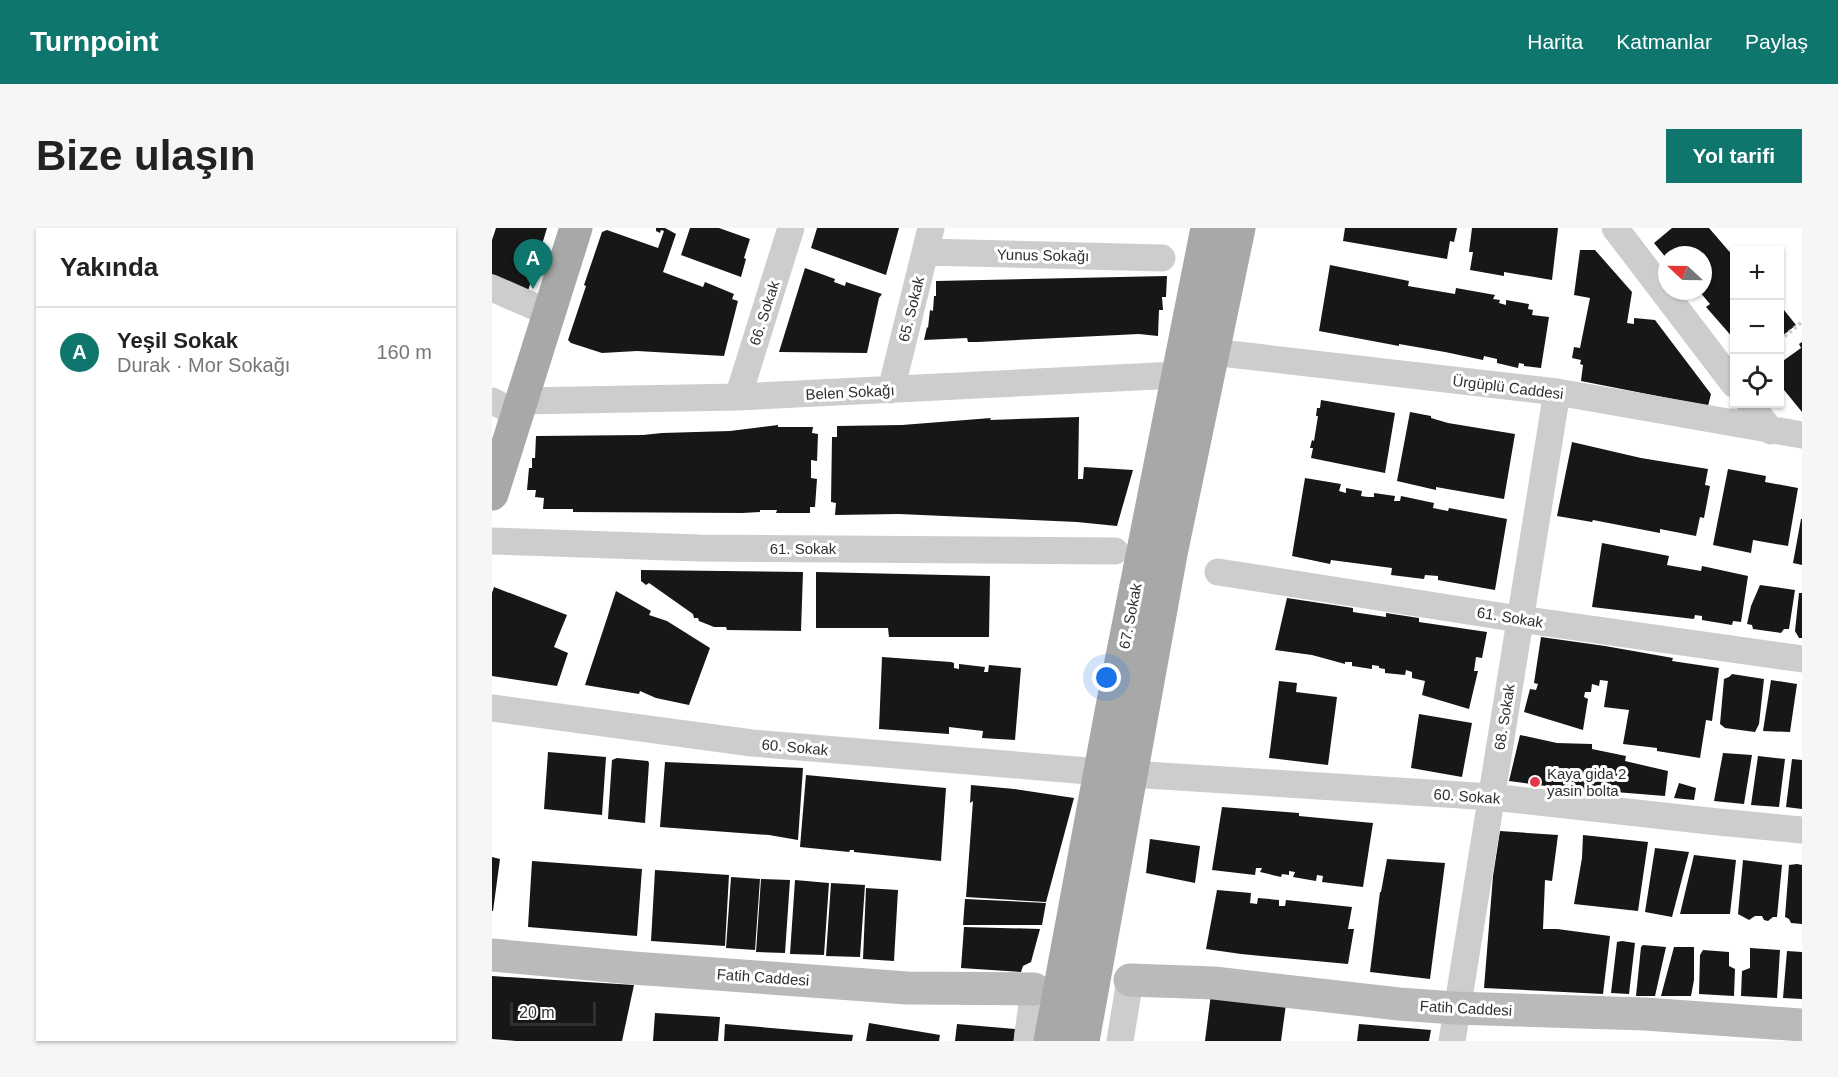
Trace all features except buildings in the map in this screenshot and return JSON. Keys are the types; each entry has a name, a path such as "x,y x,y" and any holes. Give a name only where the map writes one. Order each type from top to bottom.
{"main road":[{"path":"492,494 511,405 549,314 576,228"},
{"name":"67. Sokak","path":"1083,1041 1116,773 1177,375 1207,228"},
{"name":"67. Sokak","path":"1050,1041 1171,554 1239,228"}],"street":[{"name":"66. Sokak","path":"738,397 791,228"},
{"path":"1615,228 1730,379"},
{"name":"Yunus Sokağı","path":"928,240 1162,258"},
{"name":"65. Sokak","path":"891,390 928,240"},
{"path":"492,288 549,314"},
{"name":"Ürgüplü Caddesi","path":"1212,352 1557,392 1802,435"},
{"name":"Belen Sokağı","path":"511,405 738,397 1177,375"},
{"name":"68. Sokak","path":"1452,1041 1455,1008 1492,797 1557,392"},
{"path":"1753,408 1771,431"},
{"name":"61. Sokak","path":"492,541 699,548 1115,551"},
{"name":"61. Sokak","path":"1218,572 1519,619 1802,659"},
{"name":"60. Sokak","path":"492,708 752,743 1116,773 1492,797 1802,830"},
{"name":"Fatih Caddesi","path":"492,955 907,988 1034,989"},
{"path":"1120,1041 1130,980"},
{"name":"Fatih Caddesi","path":"1130,980 1214,983 1455,1008 1645,1014 1802,1025"},
{"path":"1027,1041 1034,989"}],"path":[{"path":"1784,336 1802,322"}],"place":[{"name":"Yeşil Sokak","path":"533,289"},
{"name":"Kaya gida 2 yasin bolta","path":"1535,782"}]}
